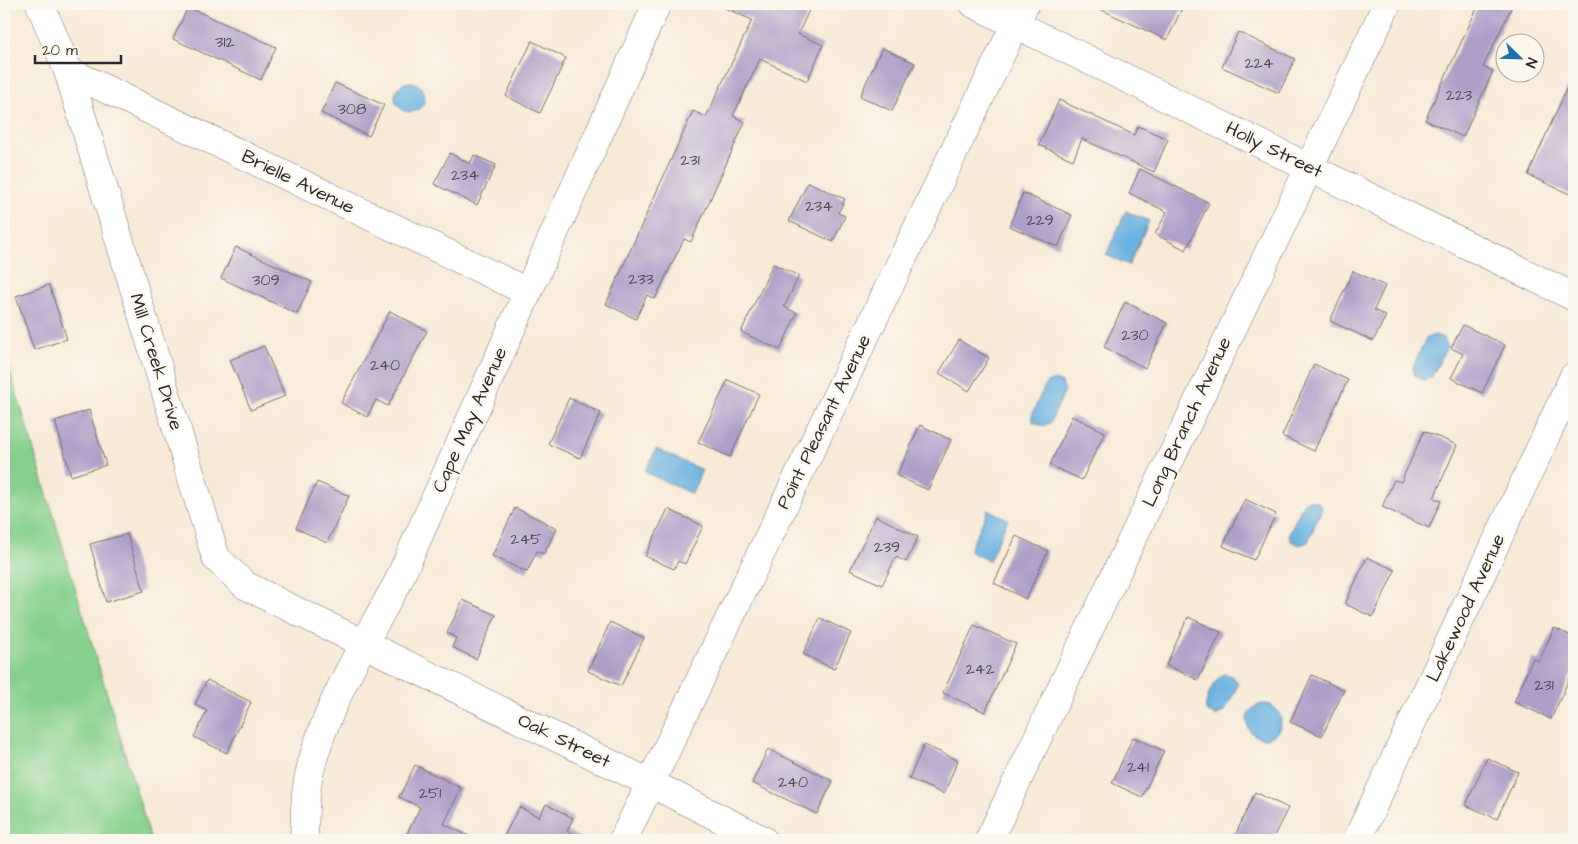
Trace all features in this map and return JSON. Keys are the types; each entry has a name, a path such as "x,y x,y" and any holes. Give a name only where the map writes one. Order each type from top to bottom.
{"street":[{"name":"Mill Creek Drive","path":"40,4 68,71 216,558 245,585 363,644"},
{"name":"Cape May Avenue","path":"304,840 308,776 321,733 363,644 397,584 657,4"},
{"name":"Holly Street","path":"974,4 1020,14 1308,167 1574,297"},
{"name":"Long Branch Avenue","path":"989,840 1387,4"},
{"name":"Point Pleasant Avenue","path":"623,840 1020,14"},
{"name":"Brielle Avenue","path":"68,71 528,292"},
{"name":"Lakewood Avenue","path":"1357,840 1574,376"},
{"name":"Oak Street","path":"363,644 763,840"}],"green space":[{"path":"4,351 151,840 4,840"}],"water":[{"path":"410,82 421,86 425,97 421,108 410,112 399,108 395,97 399,86"},
{"path":"1126,211 1149,221 1129,265 1106,255"},
{"path":"1435,335 1443,338 1447,347 1431,378 1423,380 1415,376 1413,367 1426,338"},
{"path":"1055,380 1062,383 1065,391 1050,423 1043,426 1033,422 1032,415 1046,383"},
{"path":"656,449 702,470 692,494 645,472"},
{"path":"1310,500 1318,502 1322,508 1308,542 1300,545 1291,541 1289,534 1304,502"},
{"path":"988,510 1008,519 989,561 969,551"},
{"path":"1224,674 1233,677 1238,685 1225,711 1216,716 1206,711 1206,706 1213,685"},
{"path":"1264,704 1276,709 1281,721 1276,733 1264,738 1252,733 1247,721 1252,709"}],"building":[{"path":"716,4 812,4 798,34 823,45 807,81 760,59 733,116 745,122 691,242 684,239 655,299 647,295 636,319 606,304 693,111 706,117 752,20"},
{"path":"1089,4 1184,4 1167,40"},
{"path":"1479,4 1513,4 1500,32 1496,32 1496,40 1483,67 1493,71 1463,137 1425,120"},
{"path":"188,7 276,47 261,80 173,39"},
{"path":"1238,32 1295,59 1279,93 1222,67"},
{"path":"532,41 566,58 540,113 506,96"},
{"path":"882,48 915,63 892,111 860,96"},
{"path":"1574,72 1574,196 1528,175"},
{"path":"335,83 384,105 369,136 321,113"},
{"path":"1059,100 1134,135 1138,126 1168,139 1154,172 1082,139 1073,160 1039,145"},
{"path":"450,153 470,164 474,155 496,165 477,205 434,184"},
{"path":"1140,169 1209,203 1186,250 1155,234 1167,212 1129,193"},
{"path":"808,182 845,199 838,213 845,216 833,242 789,221"},
{"path":"1023,193 1072,215 1058,247 1009,226"},
{"path":"236,247 312,282 297,314 221,278"},
{"path":"773,264 799,276 784,307 797,313 780,350 741,332"},
{"path":"1353,271 1385,286 1374,310 1386,316 1373,341 1330,321"},
{"path":"49,285 67,339 34,350 16,296"},
{"path":"1125,302 1167,323 1145,368 1104,347"},
{"path":"390,311 427,331 388,406 376,400 367,417 341,403"},
{"path":"1463,325 1505,345 1482,393 1451,378 1463,354 1451,348"},
{"path":"959,340 989,358 969,391 939,373"},
{"path":"264,346 285,396 251,410 230,360"},
{"path":"1314,364 1348,380 1314,451 1282,436"},
{"path":"728,380 759,394 730,457 698,442"},
{"path":"569,398 601,413 580,458 548,444"},
{"path":"89,410 106,465 71,476 55,421"},
{"path":"1072,416 1105,432 1082,480 1050,465"},
{"path":"920,425 951,440 928,490 897,476"},
{"path":"1424,431 1457,445 1434,498 1441,501 1429,528 1382,507 1394,480 1401,482"},
{"path":"317,482 349,496 327,543 296,528"},
{"path":"1245,499 1276,514 1254,560 1223,546"},
{"path":"515,508 557,528 544,554 537,551 527,572 492,556"},
{"path":"668,509 703,526 685,564 678,561 674,569 645,556"},
{"path":"876,516 918,537 906,562 896,557 882,585 850,570"},
{"path":"127,534 144,591 106,602 90,544"},
{"path":"1016,536 1048,551 1026,599 994,583"},
{"path":"1367,557 1395,570 1373,617 1345,604"},
{"path":"463,600 496,615 476,659 452,647 456,638 447,633"},
{"path":"1188,617 1221,632 1198,680 1166,665"},
{"path":"820,618 851,633 834,669 803,654"},
{"path":"610,622 644,638 621,686 588,671"},
{"path":"974,625 1016,644 985,712 943,693"},
{"path":"1554,628 1574,637 1574,668 1551,719 1514,702 1533,658 1539,661"},
{"path":"1312,675 1344,690 1322,736 1290,722"},
{"path":"207,680 251,702 227,753 194,737 207,711 195,705"},
{"path":"1133,737 1164,751 1142,797 1112,783"},
{"path":"924,745 958,760 944,794 909,779"},
{"path":"768,749 833,781 817,814 752,783"},
{"path":"1487,758 1518,772 1497,819 1466,805"},
{"path":"415,765 461,788 444,824 477,840 404,840 420,807 399,797"},
{"path":"1255,792 1288,808 1272,840 1233,840"},
{"path":"546,804 573,818 567,831 585,840 502,840 519,807 539,817"}]}
